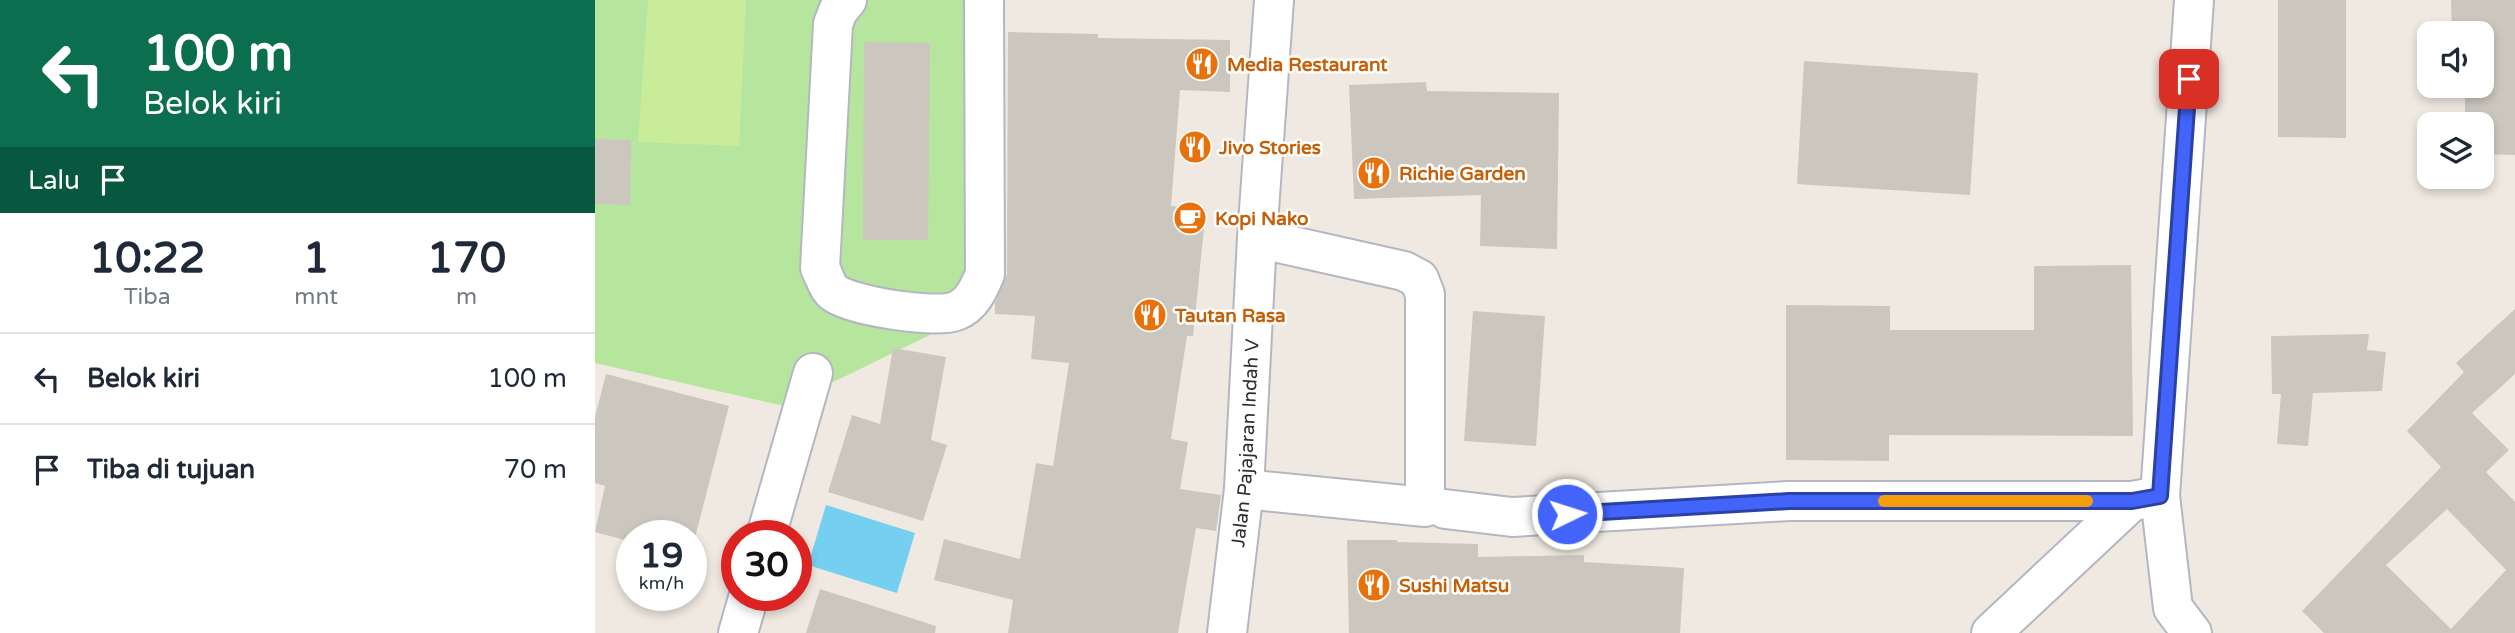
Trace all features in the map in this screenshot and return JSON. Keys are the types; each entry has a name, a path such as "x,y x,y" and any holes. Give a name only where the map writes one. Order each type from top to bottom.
{"street":[{"path":"848,0 838,11 831,36 820,268 831,291 854,302 936,315 958,311 975,296 985,274 984,0"},
{"name":"Jalan Pajajaran Indah V","path":"1227,633 1244,489 1257,238 1274,0"},
{"path":"2192,633 2173,608 2146,498 2194,0"},
{"path":"1257,238 1404,271 1419,279 1425,294 1435,508"},
{"path":"771,520 813,373"},
{"path":"1244,489 1512,517 1789,501 2146,498"},
{"path":"1991,633 2146,498"},
{"path":"738,633 744,611"}],"green space":[{"path":"595,0 967,0 975,313 784,406 595,363"},
{"path":"648,0 746,0 739,146 638,142"}],"water":[{"path":"826,505 915,533 897,593 812,566 812,552"}],"building":[{"path":"2278,0 2346,0 2346,138 2278,137"},
{"path":"2451,0 2515,0 2515,155 2494,154 2494,112 2465,112 2465,98 2494,98 2494,21 2452,21"},
{"path":"1008,32 1098,34 1098,38 1230,40 1230,92 1180,90 1171,206 1206,209 1193,336 1187,336 1171,439 1188,442 1180,489 1221,495 1216,531 1196,528 1178,633 1008,633 1013,600 934,580 944,539 1020,559 1036,463 1053,466 1069,363 1031,359 1035,316 995,314 995,303 1007,274"},
{"path":"864,42 930,43 928,240 863,240"},
{"path":"1804,61 1978,73 1970,195 1797,184"},
{"path":"1426,82 1427,91 1559,93 1557,249 1480,246 1481,195 1354,199 1349,85"},
{"path":"595,139 631,140 630,205 595,204"},
{"path":"2131,265 2133,436 1889,435 1889,461 1786,460 1786,305 1890,306 1890,330 2034,330 2034,266"},
{"path":"2515,309 2515,374 2472,413 2509,450 2486,472 2515,502 2515,633 2324,633 2302,611 2441,467 2407,431 2464,372 2456,363","holes":["2447,509 2506,570 2451,629 2386,565"]},
{"path":"1473,311 1545,316 1536,446 1464,441"},
{"path":"2369,334 2367,350 2386,352 2382,391 2313,393 2308,446 2277,444 2281,394 2272,394 2271,336"},
{"path":"893,348 946,357 931,440 947,445 923,521 828,492 852,415 880,424"},
{"path":"606,374 729,406 700,520 616,520 616,538 595,532 605,486 595,483 595,417"},
{"path":"1347,540 1478,544 1478,557 1584,555 1584,562 1684,568 1680,633 1349,633"},
{"path":"820,589 936,626 935,633 806,633"}],"slow traffic":[{"path":"1884,501 2087,501"}],"place":[{"name":"Media Restaurant","path":"1202,64"},
{"name":"Jivo Stories","path":"1195,147"},
{"name":"Richie Garden","path":"1374,173"},
{"name":"Kopi Nako","path":"1190,218"},
{"name":"Tautan Rasa","path":"1150,315"},
{"name":"Sushi Matsu","path":"1374,585"}],"route":[{"path":"1567,514 1789,501 2132,501 2160,496 2189,79"}]}
